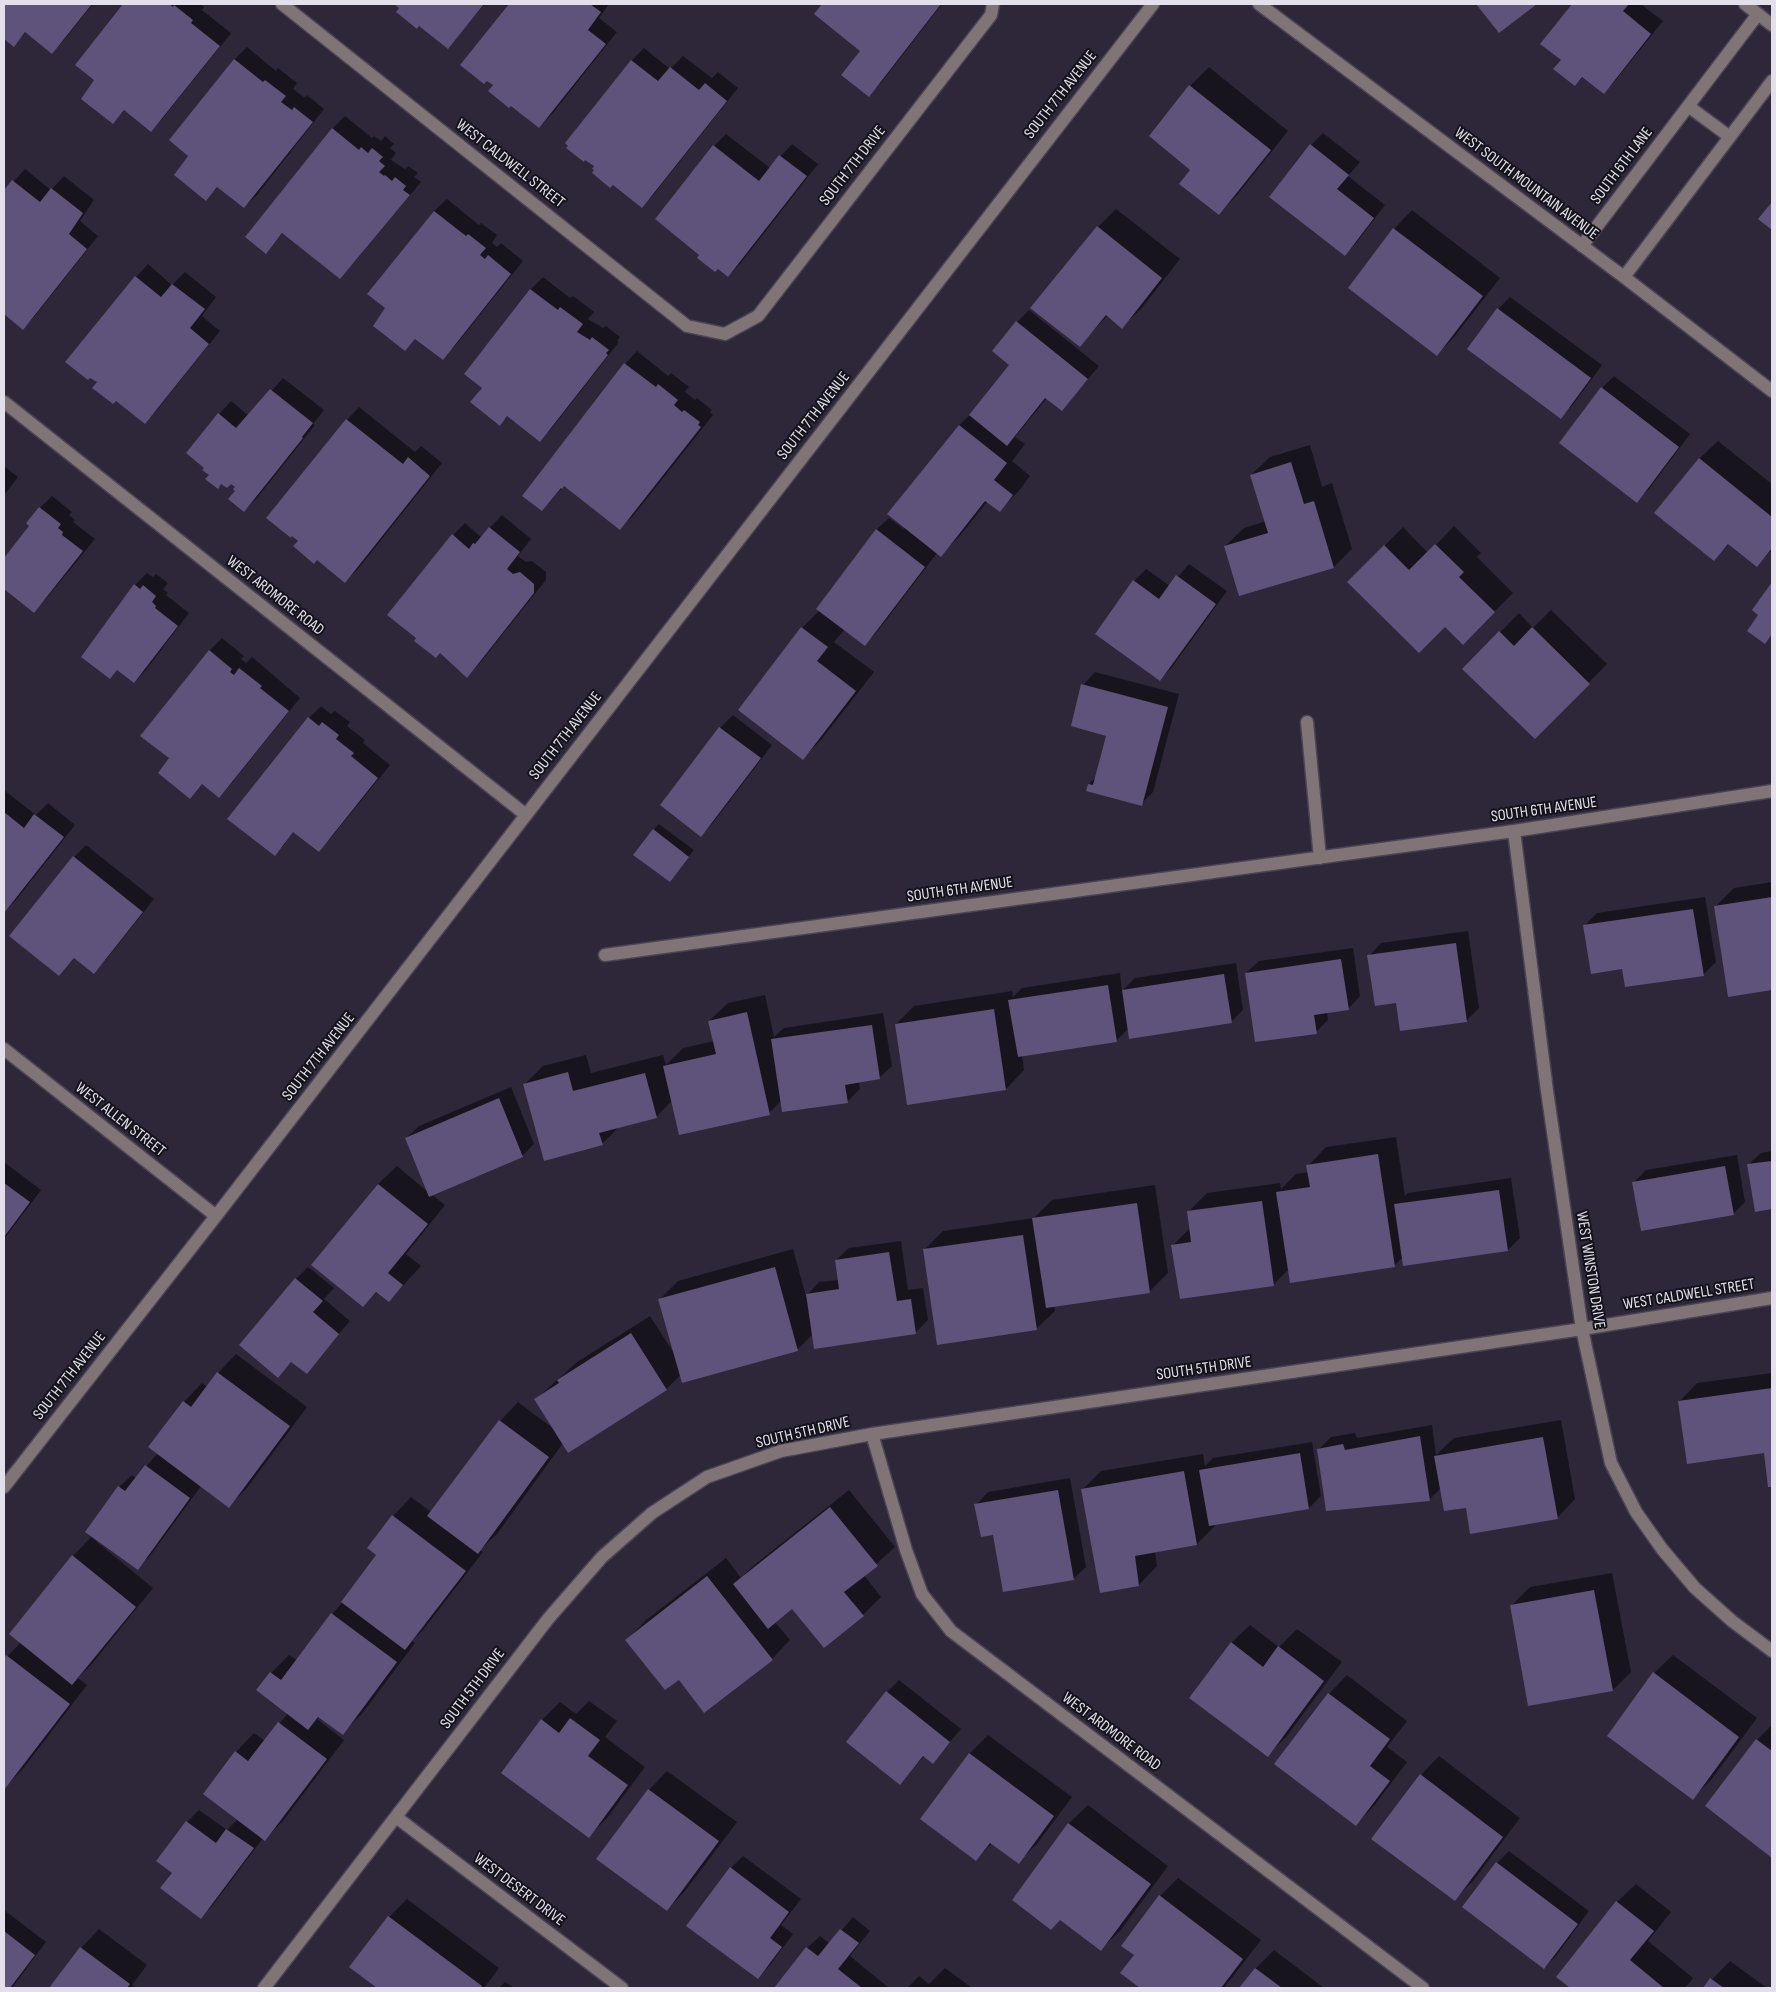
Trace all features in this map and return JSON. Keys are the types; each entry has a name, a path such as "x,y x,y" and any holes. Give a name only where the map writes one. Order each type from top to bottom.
{"street":[{"name":"WEST CALDWELL STREET","path":"282,4 687,326 725,334"},
{"name":"SOUTH 7TH DRIVE","path":"725,334 758,316 991,14 993,4"},
{"name":"SOUTH 7TH AVENUE","path":"4,1488 1153,4"},
{"name":"WEST SOUTH MOUNTAIN AVENUE","path":"1259,4 1624,277 1772,391"},
{"path":"1745,4 1772,25"},
{"name":"SOUTH 6TH LANE","path":"1582,246 1758,14"},
{"path":"1624,277 1772,81"},
{"path":"1688,106 1730,137"},
{"name":"WEST ARDMORE ROAD","path":"4,402 526,815"},
{"path":"1307,722 1320,858"},
{"name":"SOUTH 6TH AVENUE","path":"605,955 1514,831 1772,791"},
{"name":"WEST WINSTON DRIVE","path":"1514,831 1547,1090 1582,1329 1611,1463 1636,1512 1662,1549 1695,1588 1732,1621 1772,1651"},
{"name":"WEST ALLEN STREET","path":"4,1049 216,1216"},
{"name":"WEST CALDWELL STREET","path":"1582,1329 1772,1298"},
{"name":"SOUTH 5TH DRIVE","path":"264,1988 548,1619 602,1557 652,1513 707,1476 782,1451 872,1434 1582,1329"},
{"name":"WEST ARDMORE ROAD","path":"872,1434 906,1550 922,1594 951,1631 1423,1988"},
{"name":"WEST DESERT DRIVE","path":"396,1817 622,1988"}],"building":[{"path":"4,4 92,4 52,54 25,32 14,47 4,39"},
{"path":"123,4 169,4 173,7 174,5 193,20 191,23 220,46 151,132 124,110 113,124 81,99 94,80 75,65"},
{"path":"394,4 484,4 448,49 419,26 417,29 396,12 399,8"},
{"path":"509,4 590,4 601,12 588,30 606,44 539,128 488,91 493,85 487,81 484,84 460,65"},
{"path":"822,4 941,4 869,97 841,75 860,51 814,14"},
{"path":"1476,4 1537,4 1499,33"},
{"path":"1572,4 1629,4 1623,11 1651,34 1604,94 1582,77 1575,86 1553,69 1561,60 1540,44"},
{"path":"234,59 263,82 265,80 286,96 281,102 292,110 294,107 313,122 244,208 217,187 206,201 174,175 188,156 169,140"},
{"path":"631,60 658,81 670,67 699,90 705,83 727,101 642,208 613,185 610,188 592,173 594,166 585,160 584,162 566,148 568,146 565,143"},
{"path":"1189,85 1271,150 1219,215 1179,184 1190,170 1149,136"},
{"path":"332,128 359,150 361,147 368,153 372,148 383,157 379,161 385,166 379,172 392,181 395,177 406,186 403,190 410,195 340,279 282,233 266,254 245,237"},
{"path":"1310,144 1349,175 1337,189 1374,218 1345,256 1269,197"},
{"path":"713,145 759,181 779,155 807,176 728,277 718,269 715,272 697,258 699,255 655,219"},
{"path":"12,180 40,202 51,188 83,213 69,234 87,249 23,330 4,314 4,190"},
{"path":"1772,202 1772,230 1758,219"},
{"path":"434,211 466,236 468,234 486,248 480,255 485,259 488,255 511,274 443,360 415,339 405,351 373,326 385,308 367,294"},
{"path":"1097,226 1162,278 1122,329 1106,315 1080,347 1030,308"},
{"path":"1393,228 1483,296 1437,356 1348,288"},
{"path":"135,276 161,297 172,284 205,309 190,328 209,344 145,424 116,401 113,404 92,388 97,382 90,378 88,380 65,362"},
{"path":"530,289 558,310 560,307 583,324 577,332 590,340 592,337 609,350 606,353 608,355 540,442 507,416 500,426 470,402 482,388 464,374"},
{"path":"1497,308 1591,378 1561,419 1467,349"},
{"path":"1016,321 1088,379 1062,411 1045,398 1007,446 969,415 1009,365 992,351"},
{"path":"624,363 656,387 658,384 678,400 674,405 700,422 698,425 701,427 620,530 564,486 542,511 522,496"},
{"path":"1601,387 1679,447 1637,503 1559,443"},
{"path":"270,389 313,423 244,512 228,499 235,491 233,489 235,487 231,484 227,488 221,484 218,489 205,479 209,475 202,470 204,468 186,453 218,413 236,428"},
{"path":"346,419 403,464 408,457 430,476 345,583 317,560 314,564 293,546 298,541 292,536 291,538 266,518"},
{"path":"959,425 1007,463 994,480 1013,495 1000,512 985,501 941,557 887,514"},
{"path":"1699,458 1772,517 1772,548 1757,567 1728,544 1714,561 1654,513"},
{"path":"1291,462 1304,504 1314,501 1334,568 1239,596 1224,546 1268,533 1250,475"},
{"path":"39,507 61,524 58,528 63,532 62,535 83,551 34,613 4,589 4,558 29,526 26,523"},
{"path":"489,527 520,552 507,569 513,574 520,572 534,584 534,593 467,678 440,653 436,658 414,641 416,638 387,615 452,534 469,549"},
{"path":"876,529 925,567 865,646 816,609"},
{"path":"1435,544 1464,572 1459,577 1495,612 1463,645 1445,627 1419,653 1347,582 1384,545 1409,570"},
{"path":"1176,575 1216,604 1160,681 1095,634 1133,580 1159,599"},
{"path":"1772,582 1772,634 1765,644 1747,631 1758,615 1752,610"},
{"path":"134,584 140,589 143,585 156,596 152,602 156,606 155,608 178,626 134,683 117,670 110,679 81,657"},
{"path":"801,627 828,647 817,661 856,691 803,760 738,710"},
{"path":"1532,627 1590,684 1535,739 1462,669 1499,631 1514,646"},
{"path":"209,650 232,669 230,672 234,675 239,668 289,711 219,798 202,784 190,799 158,773 169,758 140,736"},
{"path":"1081,684 1168,707 1142,806 1086,791 1088,784 1093,785 1106,736 1071,726"},
{"path":"308,717 319,726 322,722 339,735 336,739 354,753 351,756 378,778 319,852 293,832 275,856 227,819"},
{"path":"719,727 761,758 701,837 660,805"},
{"path":"4,812 24,828 34,814 64,837 4,913"},
{"path":"653,829 689,857 670,882 633,855"},
{"path":"73,856 143,912 94,974 74,958 59,976 9,936"},
{"path":"1772,897 1772,990 1728,997 1714,906"},
{"path":"1693,909 1704,976 1625,987 1622,969 1591,974 1583,925"},
{"path":"1456,943 1467,1022 1400,1031 1396,1003 1375,1006 1367,955"},
{"path":"1341,959 1349,1010 1314,1015 1317,1034 1255,1042 1245,973"},
{"path":"1224,974 1232,1023 1129,1039 1122,990"},
{"path":"1108,985 1117,1042 1018,1057 1008,1000"},
{"path":"994,1009 1006,1090 907,1105 895,1024"},
{"path":"747,1012 770,1115 679,1135 663,1066 716,1054 708,1021"},
{"path":"872,1025 880,1079 845,1085 848,1103 782,1112 771,1039"},
{"path":"568,1072 573,1091 645,1073 657,1118 599,1133 603,1145 544,1161 523,1084"},
{"path":"499,1098 523,1157 429,1197 405,1138"},
{"path":"1378,1154 1395,1267 1290,1283 1276,1192 1310,1187 1306,1165"},
{"path":"1772,1161 1772,1209 1755,1212 1747,1164"},
{"path":"1725,1166 1734,1215 1641,1231 1632,1182"},
{"path":"4,1183 30,1202 4,1237"},
{"path":"378,1184 428,1224 388,1273 403,1285 389,1302 376,1292 363,1307 311,1265"},
{"path":"1499,1190 1508,1251 1403,1266 1394,1204"},
{"path":"1262,1201 1274,1286 1180,1299 1171,1245 1191,1242 1187,1211"},
{"path":"1137,1203 1150,1293 1046,1308 1032,1218"},
{"path":"1023,1235 1037,1330 937,1345 923,1249"},
{"path":"889,1252 897,1301 911,1299 916,1334 814,1349 806,1294 839,1289 835,1260"},
{"path":"775,1267 798,1351 682,1383 658,1299"},
{"path":"295,1278 323,1301 313,1312 339,1334 307,1374 291,1362 278,1378 239,1345"},
{"path":"631,1333 667,1390 568,1453 534,1399 559,1383 557,1380"},
{"path":"217,1372 290,1426 229,1508 148,1447 183,1401 191,1407"},
{"path":"1772,1388 1772,1487 1768,1487 1764,1453 1687,1464 1678,1401"},
{"path":"499,1420 549,1457 478,1554 427,1516"},
{"path":"1420,1436 1430,1501 1326,1511 1317,1449 1343,1444 1345,1450"},
{"path":"1543,1437 1558,1519 1470,1534 1466,1508 1444,1511 1434,1456"},
{"path":"1300,1453 1309,1509 1209,1526 1199,1470"},
{"path":"145,1465 190,1498 138,1570 85,1532 118,1486 125,1491"},
{"path":"1184,1471 1197,1545 1135,1556 1139,1586 1100,1593 1081,1489"},
{"path":"1058,1490 1074,1580 1003,1592 993,1535 981,1537 974,1504"},
{"path":"830,1507 878,1566 844,1592 864,1616 824,1648 792,1609 768,1629 733,1584"},
{"path":"392,1515 466,1571 405,1650 341,1602 376,1555 367,1548"},
{"path":"72,1555 136,1607 72,1685 9,1634"},
{"path":"707,1576 773,1660 704,1713 679,1680 665,1690 625,1640"},
{"path":"1594,1590 1613,1691 1528,1706 1510,1605"},
{"path":"331,1613 397,1662 343,1735 318,1717 308,1730 256,1690 270,1672 281,1680"},
{"path":"1231,1642 1263,1667 1278,1646 1324,1681 1268,1757 1189,1698"},
{"path":"6,1655 70,1704 4,1790 4,1658"},
{"path":"1653,1672 1739,1737 1693,1800 1607,1736"},
{"path":"886,1691 950,1742 933,1764 923,1756 900,1785 846,1742"},
{"path":"1328,1693 1390,1739 1370,1766 1390,1781 1356,1826 1274,1764"},
{"path":"570,1718 600,1740 588,1756 628,1785 589,1838 501,1773 541,1719 559,1733"},
{"path":"278,1722 327,1759 265,1841 203,1794 235,1751 248,1761"},
{"path":"1756,1739 1772,1751 1772,1858 1705,1806"},
{"path":"969,1753 1054,1816 1019,1864 990,1843 976,1861 920,1819"},
{"path":"1420,1774 1503,1837 1455,1901 1371,1839"},
{"path":"648,1789 719,1841 667,1911 596,1859"},
{"path":"186,1821 216,1843 226,1829 254,1848 201,1919 160,1888 172,1873 156,1861"},
{"path":"1068,1823 1151,1884 1101,1951 1060,1920 1051,1930 1012,1900"},
{"path":"1496,1862 1578,1924 1544,1969 1462,1907"},
{"path":"730,1867 789,1912 770,1938 782,1947 758,1979 686,1926"},
{"path":"1159,1895 1243,1959 1221,1988 1140,1988 1120,1973 1134,1955 1121,1946"},
{"path":"1616,1901 1654,1931 1630,1960 1664,1988 1570,1988 1556,1977"},
{"path":"388,1916 482,1986 481,1988 377,1988 349,1967"},
{"path":"840,1929 859,1943 838,1969 862,1988 774,1988 806,1947 818,1956"},
{"path":"4,1931 35,1955 10,1988 4,1988"},
{"path":"80,1947 130,1984 127,1988 49,1988"},
{"path":"1255,1968 1282,1988 1239,1988"},
{"path":"1710,1978 1724,1988 1703,1988"}]}
